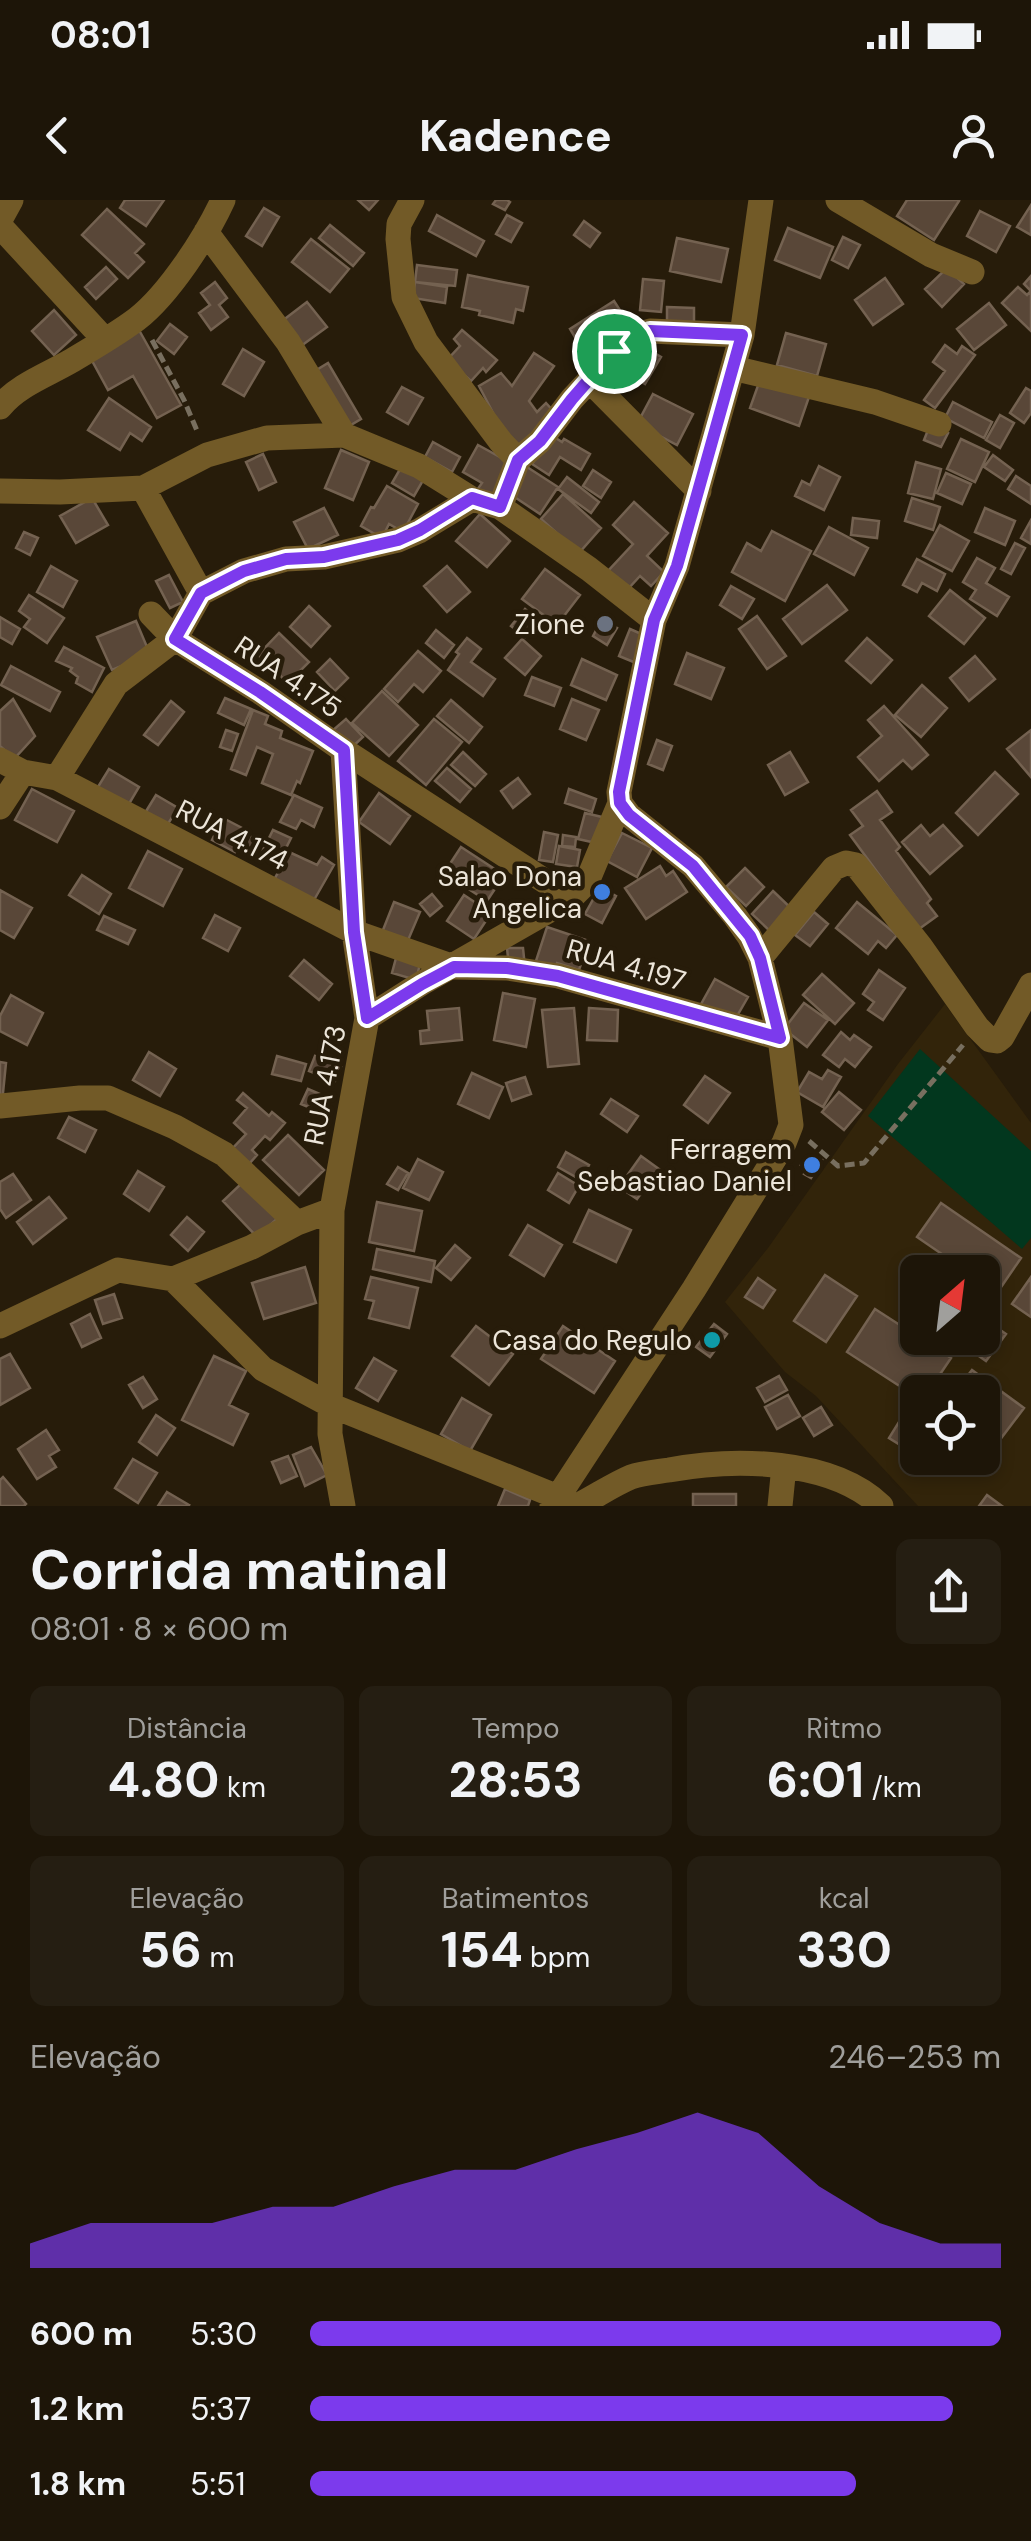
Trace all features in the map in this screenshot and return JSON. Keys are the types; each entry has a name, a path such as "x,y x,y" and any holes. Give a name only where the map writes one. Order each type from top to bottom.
{"street":[{"path":"11,200 0,223 104,340"},
{"path":"0,406 23,387 138,318 168,285 206,232 223,200"},
{"path":"412,200 399,224 404,297 426,342 518,460"},
{"path":"589,380 699,491 742,335 761,200"},
{"path":"838,200 931,254 972,272"},
{"path":"206,232 288,342 344,435"},
{"path":"500,507 518,460 540,441 629,338 650,331 742,335"},
{"path":"733,368 875,402 938,424"},
{"path":"0,491 143,488 207,454 268,438 344,435 419,466 472,498 500,507 654,620"},
{"path":"143,488 201,593"},
{"name":"RUA 4.173","path":"344,1506 330,1434 332,1210 367,1018 571,898 587,882 620,803 654,620 677,566 699,491"},
{"path":"57,778 116,684 175,639 201,593 244,571 286,559 324,557 398,540 472,498"},
{"name":"RUA 4.175","path":"152,614 175,639 344,750 354,932 367,1018"},
{"path":"344,750 571,898"},
{"name":"RUA 4.174","path":"0,760 24,772 57,778 354,932 454,967"},
{"path":"0,807 24,772"},
{"path":"562,1503 791,1126 780,1038 760,958 750,936 693,866 629,815 620,803"},
{"path":"760,958 834,868 846,863 856,865 990,1040 1002,1037 1031,985"},
{"name":"RUA 4.197","path":"454,967 507,968 558,976 780,1038"},
{"path":"0,1106 108,1098 175,1127 224,1154 297,1223"},
{"path":"0,1326 118,1270 173,1279 332,1210"},
{"path":"173,1279 262,1369 330,1405 562,1503 634,1476 700,1464 752,1464 830,1476 868,1494 881,1506"},
{"path":"780,1506 784,1466"}],"path":[{"path":"138,318 178,388 207,454"},
{"path":"791,1126 838,1166 864,1163 977,1027"}],"shaded area":[{"path":"945,1004 1031,1123 1031,1506 918,1506 816,1396 785,1372 725,1302"}],"green space":[{"path":"920,1049 1031,1151 1031,1238 1022,1249 868,1116"}],"building":[{"path":"125,200 164,200 146,226 120,208"},
{"path":"358,200 378,200 369,210"},
{"path":"496,200 510,202 505,210 493,204"},
{"path":"907,200 959,201 934,240 897,216"},
{"path":"1031,205 1031,235 1017,227"},
{"path":"264,208 279,217 262,246 246,236"},
{"path":"107,209 144,244 135,253 144,262 128,278 82,235"},
{"path":"980,211 1010,226 996,252 967,236"},
{"path":"437,215 484,241 476,256 429,231"},
{"path":"507,215 522,223 511,242 496,234"},
{"path":"584,221 600,233 590,247 574,235"},
{"path":"330,225 364,253 353,266 319,238"},
{"path":"788,228 833,247 820,278 775,260"},
{"path":"843,237 860,245 848,268 832,260"},
{"path":"677,238 728,249 721,282 670,271"},
{"path":"311,239 349,269 330,292 292,262"},
{"path":"417,265 457,270 455,286 415,282"},
{"path":"106,267 117,279 96,299 85,287"},
{"path":"947,268 964,284 942,307 925,289"},
{"path":"468,275 528,287 523,311 516,309 513,323 462,307"},
{"path":"885,278 903,304 873,325 855,300"},
{"path":"643,279 664,281 661,312 640,310"},
{"path":"215,282 227,298 219,305 228,317 211,330 199,313 210,305 201,293"},
{"path":"415,282 447,287 445,303 413,298"},
{"path":"1018,287 1027,295 1031,291 1031,331 1002,303"},
{"path":"614,301 627,321 582,349 570,329"},
{"path":"307,302 327,327 301,346 282,321"},
{"path":"989,303 1006,325 974,350 957,329"},
{"path":"667,307 694,308 694,324 667,323"},
{"path":"54,310 76,335 54,355 32,331"},
{"path":"170,324 187,337 174,354 157,341"},
{"path":"139,330 181,405 157,418 133,376 108,390 90,357"},
{"path":"462,330 497,360 471,381 447,360 460,346 454,339"},
{"path":"786,333 826,344 817,376 777,365"},
{"path":"634,341 661,357 645,384 618,367"},
{"path":"945,345 957,354 962,346 975,355 935,408 924,400 945,371 933,362"},
{"path":"243,349 264,362 244,396 223,384"},
{"path":"534,353 554,366 529,401 537,412 546,403 556,414 514,453 479,386 501,373 512,386"},
{"path":"328,363 361,419 344,429 310,374"},
{"path":"761,377 810,394 799,426 750,408"},
{"path":"402,387 423,398 408,424 387,412"},
{"path":"1026,388 1031,391 1031,413 1024,423 1010,413"},
{"path":"653,394 693,414 677,445 637,424"},
{"path":"109,398 151,427 142,441 130,433 120,450 88,430"},
{"path":"953,402 992,422 984,438 945,418"},
{"path":"1000,415 1014,423 1000,448 986,440"},
{"path":"930,425 948,433 941,447 924,440"},
{"path":"551,435 590,454 581,470 560,457 549,475 532,464"},
{"path":"961,439 989,452 975,482 947,469"},
{"path":"433,442 460,457 452,472 425,457"},
{"path":"478,445 511,463 491,498 477,490 482,483 463,472"},
{"path":"341,450 369,462 353,500 325,488"},
{"path":"263,454 276,482 259,490 246,462"},
{"path":"993,455 1013,470 1005,481 984,467"},
{"path":"916,462 941,469 933,499 908,493"},
{"path":"403,464 425,477 414,496 392,483"},
{"path":"819,466 840,477 824,510 795,496 802,481 810,485"},
{"path":"527,467 558,487 540,514 510,494"},
{"path":"593,470 611,482 601,498 583,486"},
{"path":"946,473 971,484 962,504 937,493"},
{"path":"1016,476 1031,486 1031,504 1008,489"},
{"path":"567,477 599,502 591,513 558,489"},
{"path":"387,486 418,504 403,532 389,524 382,538 361,526"},
{"path":"563,494 601,528 579,553 541,519"},
{"path":"92,498 108,525 76,543 60,516"},
{"path":"912,498 940,507 933,530 905,521"},
{"path":"634,502 668,533 647,556 664,572 651,586 640,576 628,589 608,571 633,544 613,525"},
{"path":"324,508 338,535 308,549 294,522"},
{"path":"985,508 1015,521 1005,545 975,532"},
{"path":"480,514 510,541 487,567 456,541"},
{"path":"853,518 879,521 877,538 851,535"},
{"path":"1031,520 1031,544 1021,538"},
{"path":"940,525 969,541 952,571 923,556"},
{"path":"829,527 868,548 854,575 814,554"},
{"path":"772,531 811,551 785,601 732,572 747,543 761,551"},
{"path":"24,532 38,538 30,555 16,548"},
{"path":"1015,543 1025,548 1011,574 1001,569"},
{"path":"977,558 995,568 986,583 1009,597 997,616 970,599 976,590 963,582"},
{"path":"917,559 945,574 937,591 922,583 917,592 903,585"},
{"path":"51,566 77,581 63,607 37,592"},
{"path":"447,566 470,592 447,612 424,586"},
{"path":"545,569 580,595 557,625 522,599"},
{"path":"169,575 183,602 170,608 156,581"},
{"path":"827,585 847,610 802,644 783,619"},
{"path":"731,586 754,599 742,619 720,605"},
{"path":"950,590 985,618 964,644 929,616"},
{"path":"29,595 64,618 47,643 24,627 30,619 19,611"},
{"path":"309,606 330,626 311,647 290,627"},
{"path":"525,609 538,620 525,637 511,626"},
{"path":"757,616 786,656 767,669 739,629"},
{"path":"0,617 20,629 12,644 0,637"},
{"path":"602,619 617,628 607,645 593,636"},
{"path":"136,621 150,654 112,670 97,637"},
{"path":"630,629 646,636 636,663 619,656"},
{"path":"436,630 454,645 444,658 426,643"},
{"path":"279,633 309,662 288,683 258,655"},
{"path":"467,638 481,649 471,662 495,679 483,696 448,670"},
{"path":"867,638 892,660 871,683 846,661"},
{"path":"522,639 541,656 525,675 505,658"},
{"path":"64,647 104,668 92,692 76,683 78,677 70,671 72,668 56,661"},
{"path":"418,651 441,671 423,692 414,684 398,702 384,689"},
{"path":"687,653 724,668 711,699 675,684"},
{"path":"975,656 995,679 969,701 950,678"},
{"path":"330,659 348,678 335,691 317,672"},
{"path":"582,659 617,675 606,700 571,685"},
{"path":"11,666 60,692 50,711 1,685"},
{"path":"532,677 561,688 554,706 525,695"},
{"path":"922,685 947,708 921,737 895,715"},
{"path":"382,691 418,725 389,756 352,723"},
{"path":"225,698 251,709 244,725 218,713"},
{"path":"13,699 35,736 14,759 0,746 0,711"},
{"path":"572,699 599,710 586,740 560,729"},
{"path":"451,700 482,727 469,743 437,716"},
{"path":"171,701 184,712 158,745 144,735"},
{"path":"884,706 928,755 912,769 903,760 879,781 858,757 882,736 868,720"},
{"path":"253,710 268,716 265,724 282,731 280,738 313,751 291,795 262,783 273,754 257,747 246,775 231,769"},
{"path":"346,719 363,737 350,749 332,731"},
{"path":"434,719 462,742 426,785 398,761"},
{"path":"226,730 238,734 232,751 220,747"},
{"path":"1031,730 1031,777 1007,749"},
{"path":"657,740 672,746 663,770 648,764"},
{"path":"463,752 486,774 475,786 451,765"},
{"path":"790,752 808,782 785,795 768,765"},
{"path":"447,768 471,789 460,802 435,781"},
{"path":"109,769 139,787 126,809 96,790"},
{"path":"995,772 1018,794 978,835 956,813"},
{"path":"518,778 530,794 513,808 501,791"},
{"path":"32,789 74,811 57,842 15,820"},
{"path":"569,789 596,799 592,812 565,803"},
{"path":"877,791 892,812 880,820 900,847 896,851 931,899 927,903 937,916 919,929 850,835 863,826 851,810"},
{"path":"379,793 410,816 390,844 359,822"},
{"path":"156,795 178,808 166,827 145,813"},
{"path":"294,795 322,808 314,827 301,820 296,829 280,822"},
{"path":"585,813 602,817 596,843 578,839"},
{"path":"223,818 246,830 235,852 212,840"},
{"path":"921,825 930,836 943,825 962,846 930,874 902,842"},
{"path":"273,830 291,838 280,860 262,852"},
{"path":"544,832 558,835 553,862 539,860"},
{"path":"622,833 652,848 637,877 607,861"},
{"path":"248,835 261,843 253,854 241,847"},
{"path":"563,835 576,837 575,847 562,846"},
{"path":"559,846 580,850 577,867 556,864"},
{"path":"461,847 504,875 487,901 444,873"},
{"path":"148,851 182,869 163,906 129,888"},
{"path":"289,852 317,865 322,857 334,865 310,907 274,880"},
{"path":"660,866 666,876 673,871 687,892 646,919 625,888"},
{"path":"745,868 764,887 746,906 726,887"},
{"path":"82,875 111,894 99,914 69,895"},
{"path":"600,887 616,896 602,923 585,914"},
{"path":"0,890 32,908 14,938 0,930"},
{"path":"773,891 794,911 772,933 752,914"},
{"path":"432,894 442,906 430,916 420,904"},
{"path":"464,895 491,913 474,939 447,921"},
{"path":"394,902 420,912 406,945 381,935"},
{"path":"857,902 897,935 886,948 878,941 868,954 836,928"},
{"path":"814,912 828,924 810,946 795,935"},
{"path":"215,915 240,928 228,951 203,938"},
{"path":"104,916 135,930 128,944 97,930"},
{"path":"547,927 589,941 579,970 557,963 553,974 534,967"},
{"path":"507,948 523,948 525,967 509,967"},
{"path":"396,958 420,964 416,980 392,973"},
{"path":"304,960 332,984 319,1000 290,976"},
{"path":"879,970 905,988 883,1020 868,1010 874,1002 863,994"},
{"path":"822,974 854,1003 835,1024 803,995"},
{"path":"715,979 748,997 733,1023 700,1006"},
{"path":"503,993 535,999 526,1047 494,1040"},
{"path":"11,995 43,1013 27,1045 0,1031 0,1016"},
{"path":"804,1003 828,1020 807,1047 784,1029"},
{"path":"459,1008 462,1040 421,1044 420,1031 429,1030 427,1011"},
{"path":"574,1008 579,1064 548,1067 542,1010"},
{"path":"589,1008 618,1010 617,1041 587,1040"},
{"path":"841,1032 850,1040 854,1035 871,1047 855,1067 845,1059 839,1067 823,1055"},
{"path":"149,1052 176,1069 160,1096 133,1080"},
{"path":"277,1056 306,1064 301,1081 272,1074"},
{"path":"315,1056 341,1067 335,1081 309,1071"},
{"path":"0,1062 6,1063 2,1103 0,1103"},
{"path":"828,1070 841,1077 823,1107 797,1092 809,1072 822,1079"},
{"path":"472,1073 503,1087 489,1118 458,1104"},
{"path":"705,1076 730,1093 708,1123 684,1105"},
{"path":"525,1077 531,1094 512,1101 506,1083"},
{"path":"308,1089 329,1098 323,1113 301,1104"},
{"path":"839,1092 861,1110 844,1130 822,1112"},
{"path":"243,1093 269,1116 272,1112 285,1123 270,1140 265,1136 252,1150 257,1155 249,1164 232,1149 246,1134 234,1123 247,1108 237,1100"},
{"path":"611,1099 638,1116 627,1132 601,1114"},
{"path":"69,1117 96,1130 85,1152 58,1138"},
{"path":"288,1135 324,1170 299,1195 263,1160"},
{"path":"566,1152 589,1165 581,1180 558,1167"},
{"path":"641,1156 659,1169 637,1199 619,1187"},
{"path":"815,1156 822,1160 811,1178 804,1174 807,1168 801,1165 806,1157 812,1160"},
{"path":"418,1159 443,1172 429,1200 403,1188"},
{"path":"398,1167 408,1173 398,1190 387,1184"},
{"path":"138,1171 164,1187 149,1211 124,1194"},
{"path":"558,1173 579,1186 569,1203 548,1190"},
{"path":"13,1174 31,1200 6,1218 0,1209 0,1182"},
{"path":"244,1181 278,1218 257,1237 223,1201"},
{"path":"49,1197 66,1218 33,1244 17,1222"},
{"path":"377,1202 422,1211 414,1251 369,1242"},
{"path":"941,1203 1021,1258 1000,1289 1000,1255 943,1255 917,1237"},
{"path":"589,1210 631,1230 616,1262 574,1242"},
{"path":"187,1217 204,1232 188,1251 171,1235"},
{"path":"528,1225 562,1245 544,1276 510,1255"},
{"path":"455,1245 470,1258 451,1280 436,1268"},
{"path":"377,1249 435,1261 431,1282 373,1269"},
{"path":"305,1267 316,1303 264,1319 252,1283"},
{"path":"825,1275 857,1296 826,1342 794,1321"},
{"path":"371,1277 418,1288 409,1328 369,1318 374,1301 365,1299"},
{"path":"1031,1277 1031,1317 1012,1304"},
{"path":"758,1278 775,1290 763,1308 745,1297"},
{"path":"114,1294 122,1318 103,1324 95,1300"},
{"path":"875,1309 900,1325 900,1355 951,1358 940,1375 900,1375 900,1386 847,1352"},
{"path":"90,1314 101,1338 82,1347 71,1324"},
{"name":"Casa do Regulo","path":"714,1324 727,1334 710,1357 696,1347"},
{"path":"476,1326 513,1354 489,1385 452,1356"},
{"path":"563,1326 615,1361 594,1393 541,1359"},
{"path":"10,1354 30,1388 0,1405 0,1359"},
{"path":"214,1356 246,1371 229,1405 248,1414 233,1445 182,1420"},
{"path":"374,1358 396,1371 378,1401 356,1388"},
{"path":"779,1376 787,1390 765,1402 757,1388"},
{"path":"143,1377 157,1399 143,1408 129,1385"},
{"path":"1000,1390 1024,1408 1000,1440"},
{"path":"788,1395 800,1416 777,1429 765,1407"},
{"path":"462,1398 491,1415 470,1451 441,1434"},
{"path":"821,1407 832,1425 814,1436 803,1418"},
{"path":"156,1415 175,1428 157,1455 139,1442"},
{"path":"900,1420 900,1445 889,1438"},
{"path":"46,1430 59,1450 49,1456 56,1467 37,1479 18,1449"},
{"path":"311,1447 327,1475 305,1486 293,1455"},
{"path":"288,1456 297,1476 281,1483 272,1462"},
{"path":"133,1459 157,1473 138,1503 115,1488"},
{"path":"3,1477 26,1504 24,1506 0,1506"},
{"path":"505,1489 530,1500 528,1506 498,1506"},
{"path":"167,1492 189,1505 158,1506"},
{"path":"693,1494 736,1494 736,1506 693,1506"},
{"path":"987,1495 1002,1506 979,1506"}],"place":[{"name":"Zione","path":"605,624"},
{"name":"Salao Dona Angelica","path":"602,892"},
{"name":"Ferragem Sebastiao Daniel","path":"812,1165"},
{"name":"Casa do Regulo","path":"712,1340"}],"route":[{"path":"650,331 742,335 677,566 654,620 619,792 620,803 629,815 693,866 750,936 760,958 780,1038 606,988 507,968 454,967 367,1018 354,932 344,750 175,639 201,593 244,571 286,559 324,557 398,540 472,498 500,507 518,460 540,441 614,351 629,338 650,331"}]}
